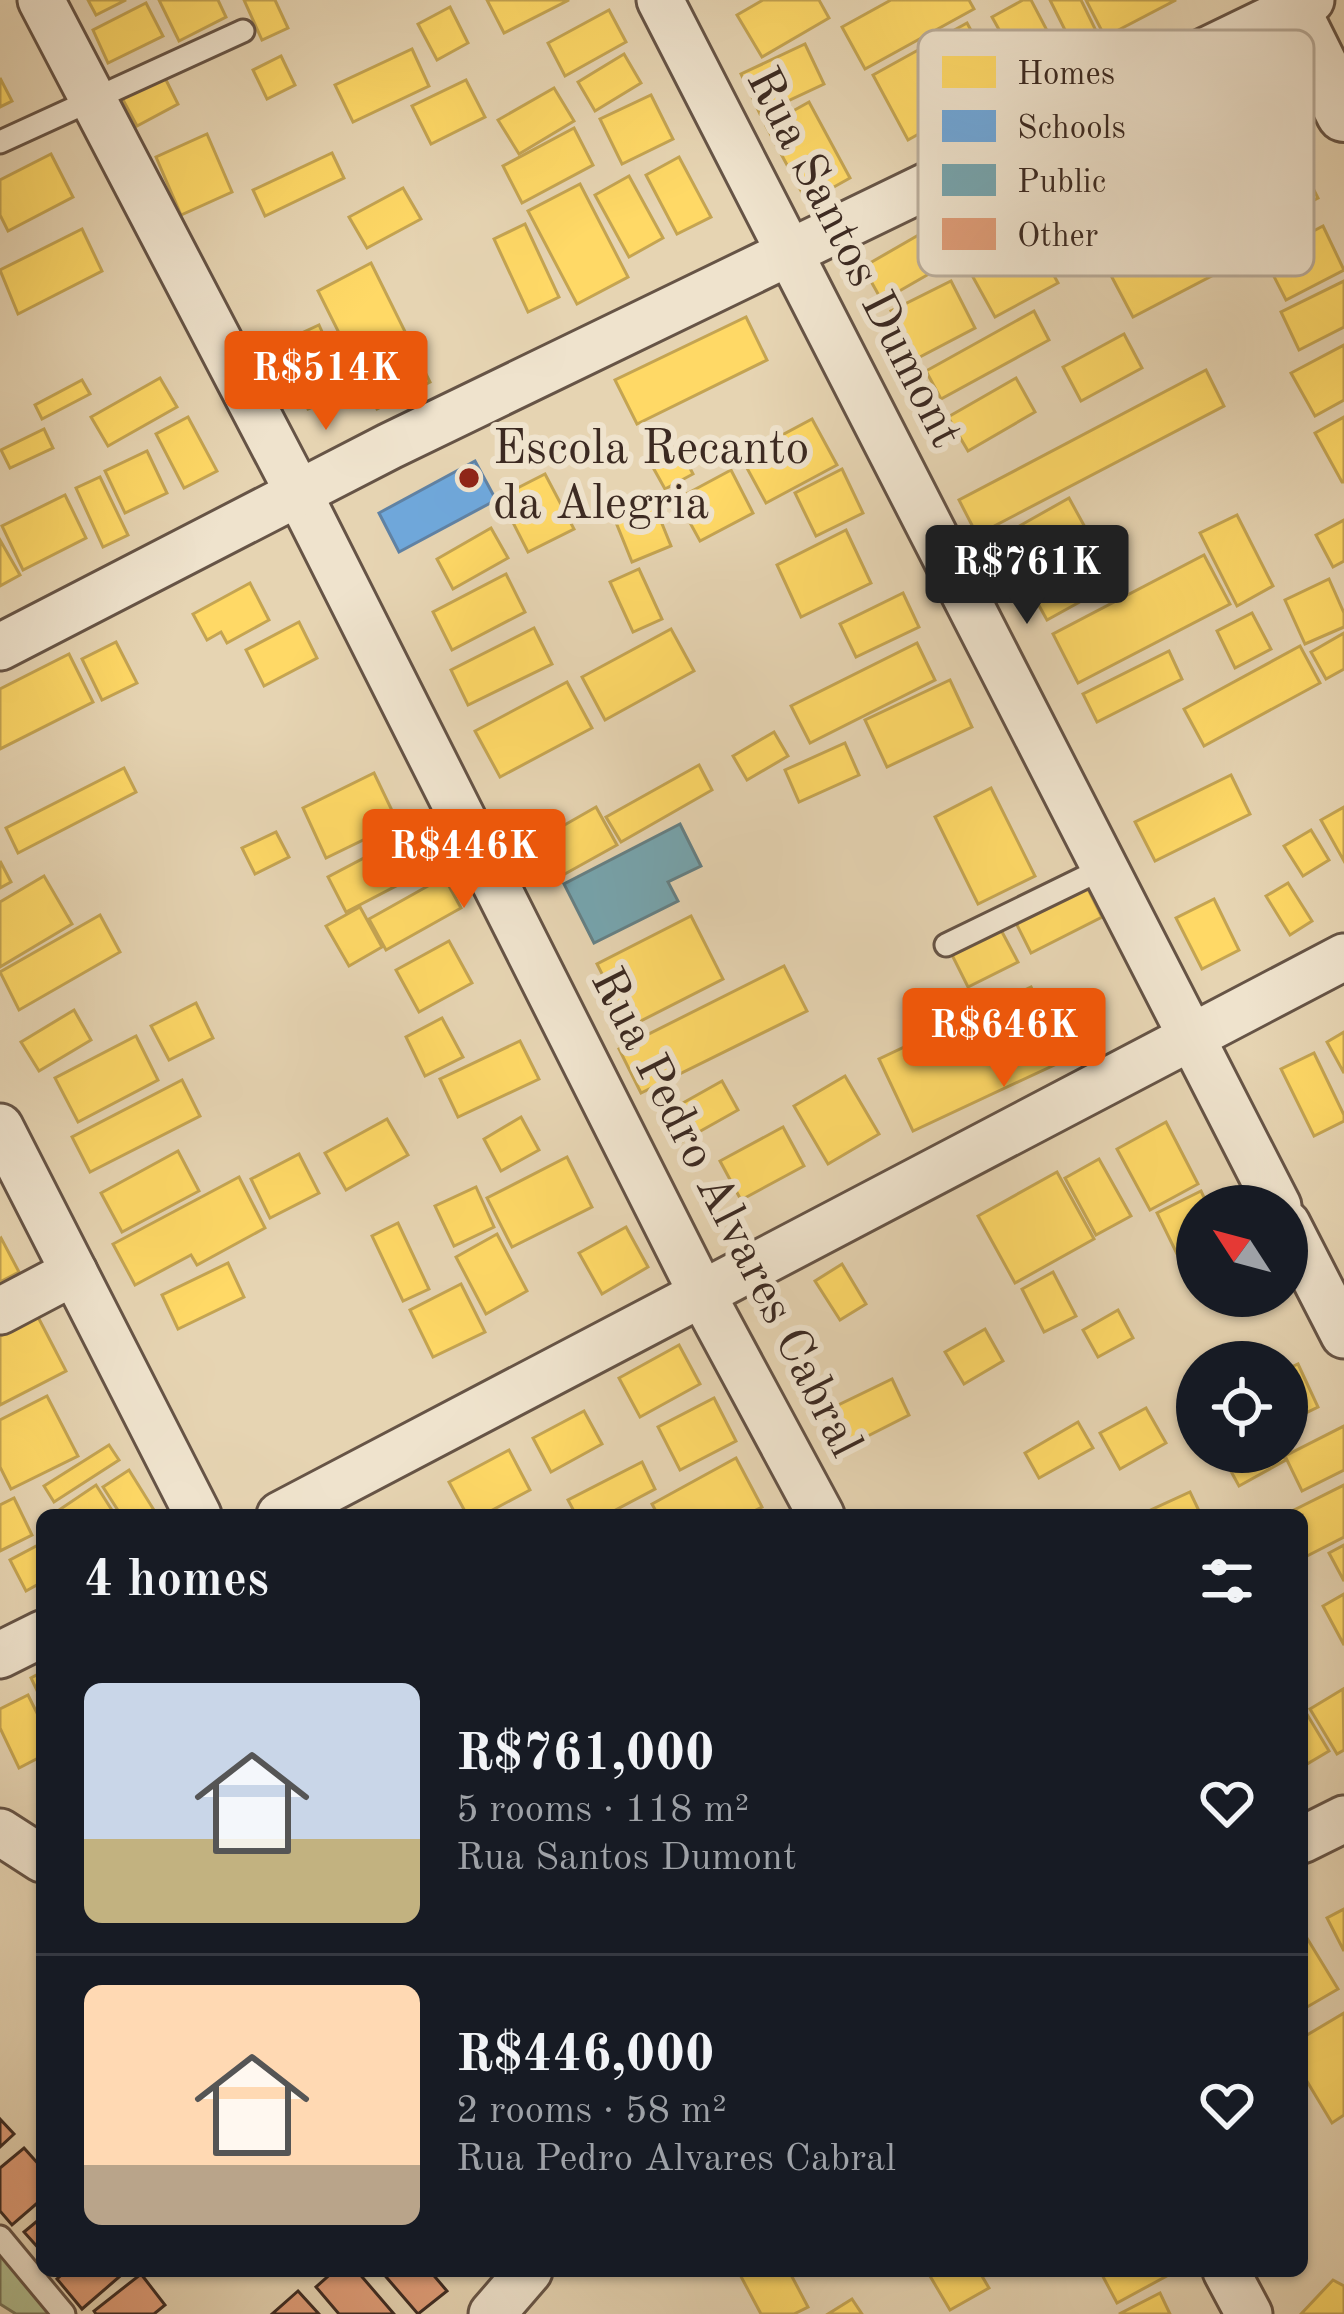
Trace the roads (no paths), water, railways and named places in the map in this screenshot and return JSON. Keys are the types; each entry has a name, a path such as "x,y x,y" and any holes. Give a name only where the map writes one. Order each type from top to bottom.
{"street":[{"name":"Rua Pedro Alvares Cabral","path":"41,0 298,492 702,1294 817,1509"},
{"name":"Rua Santos Dumont","path":"660,0 1267,1185"},
{"path":"1243,30 1296,4"},
{"path":"1314,45 1344,114"},
{"path":"0,647 298,492 918,191"},
{"path":"291,1509 1344,957"},
{"path":"0,1127 195,1509"},
{"path":"1308,1265 1344,1335"},
{"path":"0,1311 74,1273"},
{"path":"0,1655 36,1637"},
{"path":"1308,1837 1344,1819"},
{"path":"0,1832 36,1855"},
{"path":"492,2314 524,2277"},
{"path":"1229,2277 1250,2314"}],"lane":[{"path":"0,142 244,31"},
{"path":"946,945 1104,868"},
{"path":"0,2236 64,2314"}],"place":[{"name":"Escola Recanto da Alegria","path":"469,478"}]}
